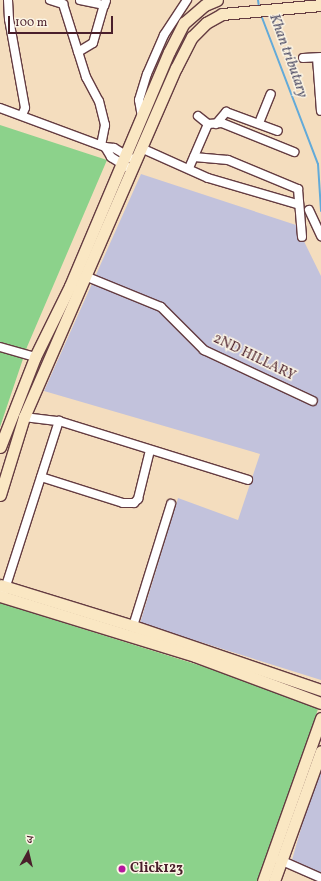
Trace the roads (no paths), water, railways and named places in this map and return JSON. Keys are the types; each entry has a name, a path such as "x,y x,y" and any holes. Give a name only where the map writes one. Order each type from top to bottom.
{"main road":[{"path":"0,496 24,417 85,276 130,163 142,118 169,52 184,23 205,5 217,0"},
{"path":"0,446 35,357 130,163 141,148 192,37 206,23 222,14 240,11 321,5"},
{"path":"2,591 133,626 321,690"},
{"path":"2,591 195,656 321,703"},
{"path":"263,881 321,718"},
{"path":"274,881 280,860 321,751"}],"street":[{"path":"8,0 9,19 25,108 22,115"},
{"path":"50,0 65,2 78,52 104,116 105,125 103,146"},
{"path":"78,52 93,43 105,3 80,0"},
{"path":"142,118 139,100 147,74 164,35 187,0"},
{"path":"302,58 319,57 321,111"},
{"path":"259,123 270,94"},
{"path":"0,108 103,146 111,157 130,163"},
{"path":"189,168 212,124 226,112 278,130"},
{"path":"198,116 212,124 222,123 294,152"},
{"path":"141,148 234,187 263,192 298,204"},
{"path":"194,157 228,160 298,189 298,204 302,237"},
{"path":"308,210 321,236"},
{"name":"2ND HILLARY","path":"85,276 161,307 204,350 313,401"},
{"path":"0,347 35,357"},
{"path":"24,417 59,421 248,480"},
{"path":"2,591 59,421"},
{"path":"41,477 123,503 134,503 138,498 150,450"},
{"path":"133,626 171,504"},
{"path":"280,860 321,878"}],"waterway":[{"name":"Khan tributary","path":"258,0 259,7"},
{"name":"Khan tributary","path":"261,15 318,164 321,211"}],"place":[{"name":"Click123","path":"122,869"}]}
